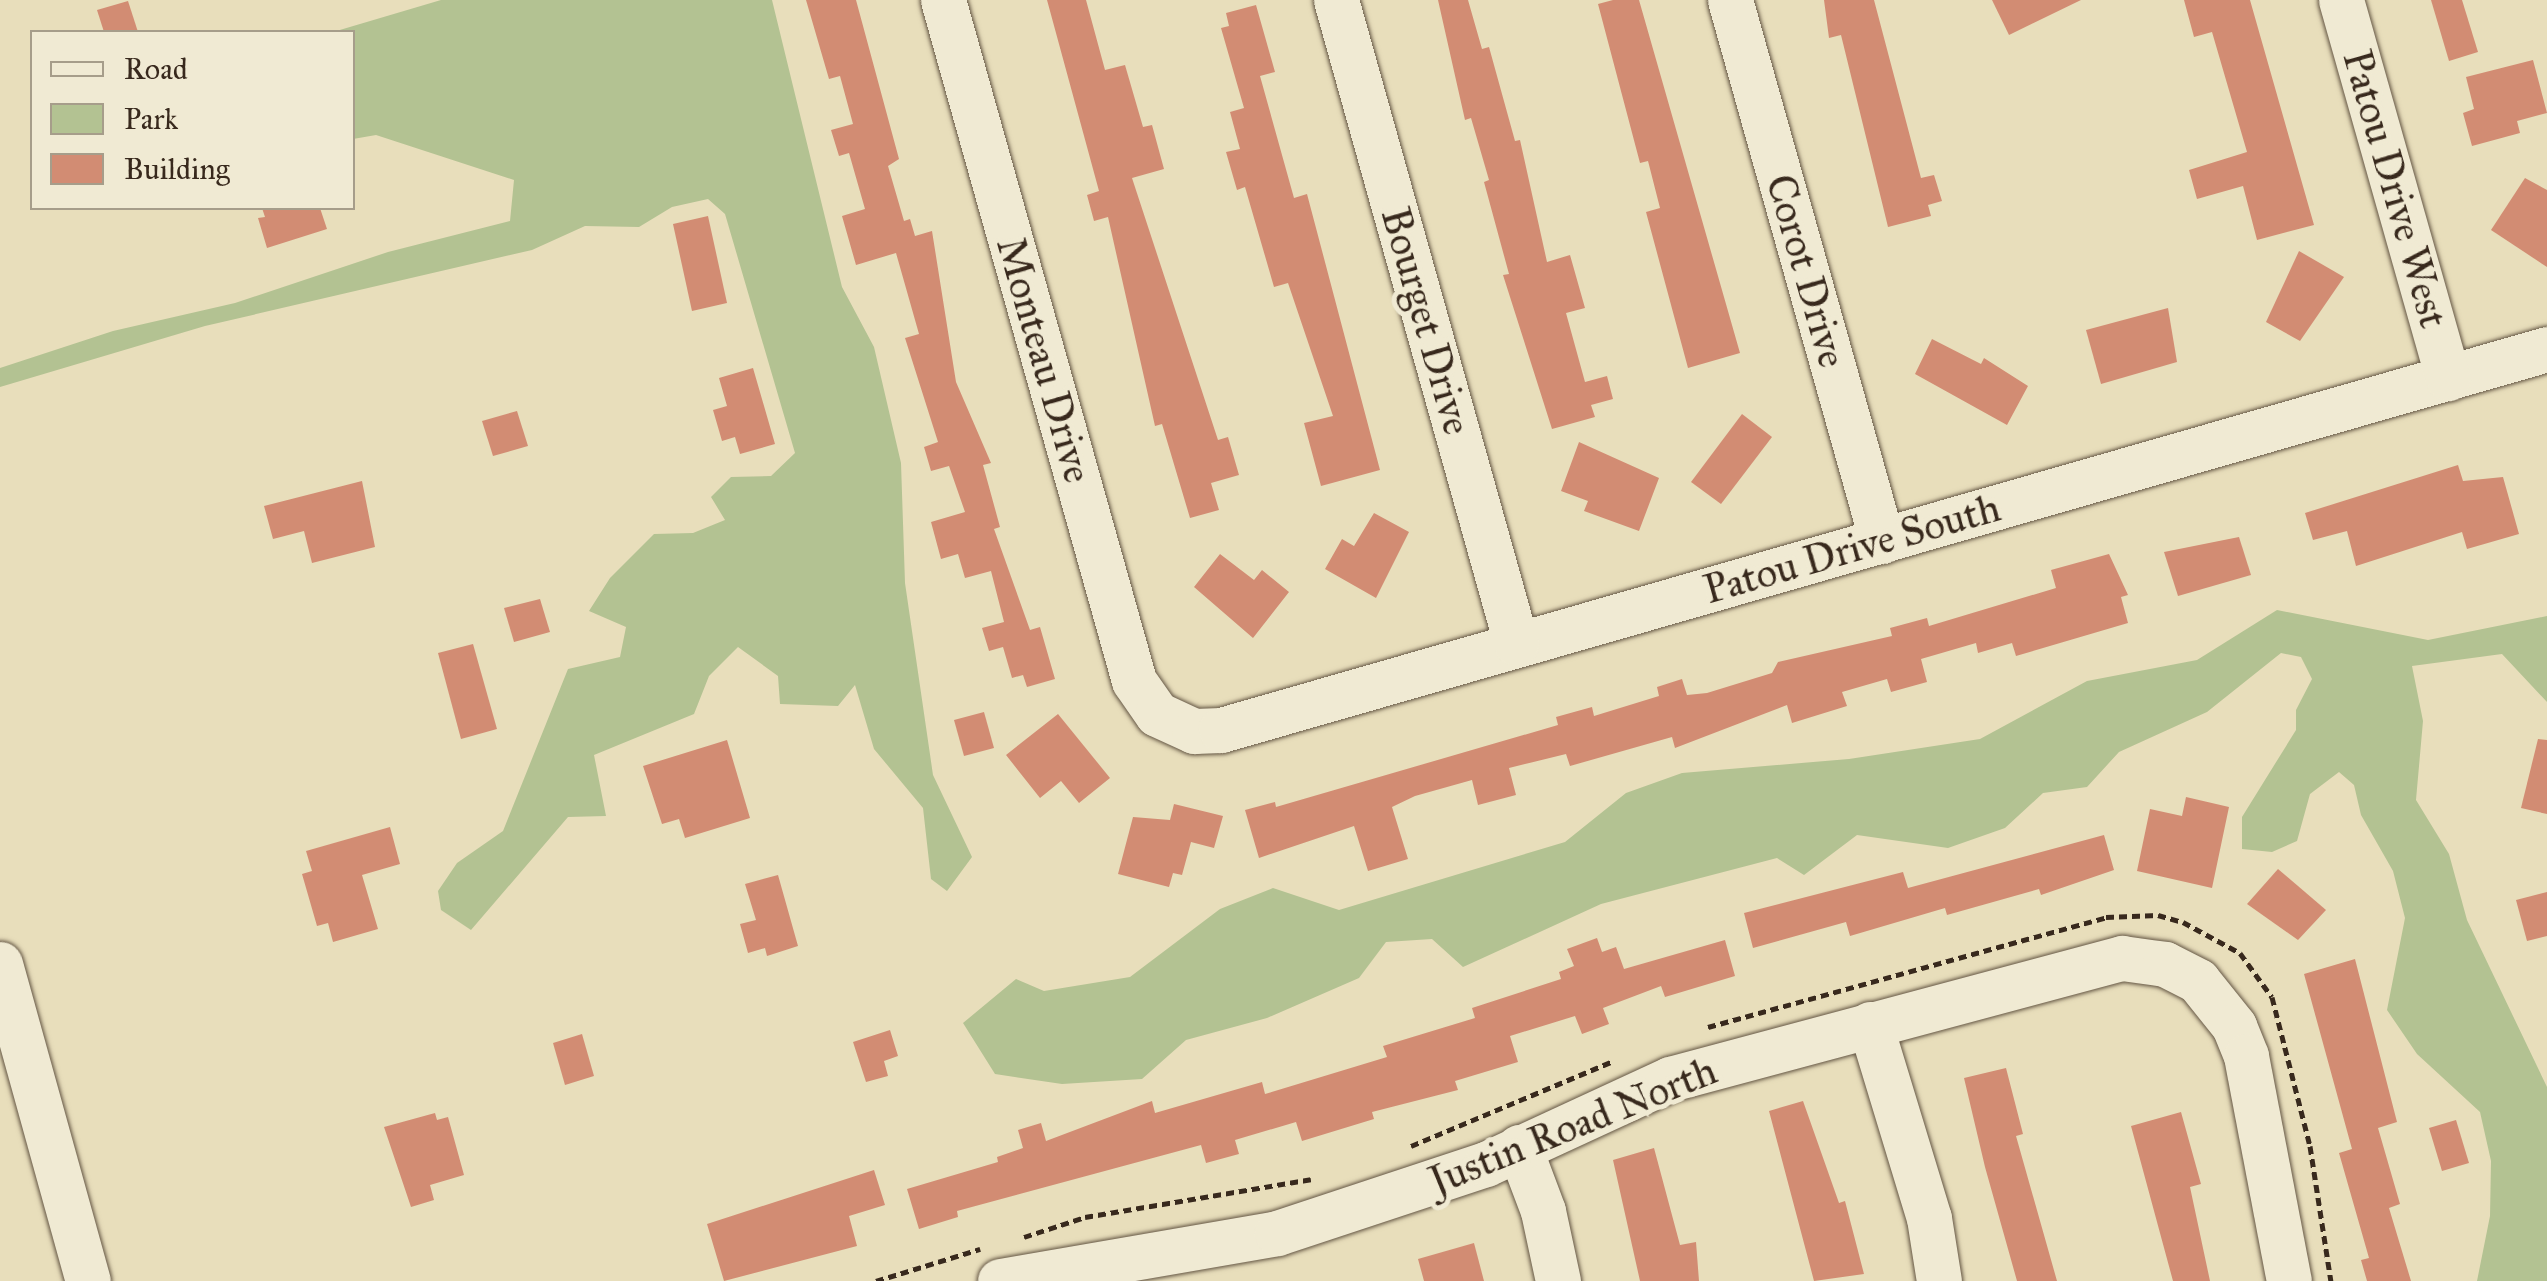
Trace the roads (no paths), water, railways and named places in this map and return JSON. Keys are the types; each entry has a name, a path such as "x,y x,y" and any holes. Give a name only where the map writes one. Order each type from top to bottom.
{"street":[{"name":"Monteau Drive","path":"943,0 1134,681 1157,714"},
{"name":"Bourget Drive","path":"1336,0 1516,643"},
{"name":"Corot Drive","path":"1730,0 1882,541"},
{"name":"Patou Drive West","path":"2341,0 2448,378"},
{"name":"Patou Drive South","path":"1157,714 1194,730 1222,730 2547,349"},
{"name":"Justin Road North","path":"1000,1281 1278,1233 1486,1164 1670,1079 2122,958 2166,964 2198,981 2222,1005 2246,1056 2289,1281"},
{"path":"0,964 88,1281"},
{"path":"1870,1024 1930,1218 1939,1281"},
{"path":"1519,1147 1543,1212 1558,1281"}]}
